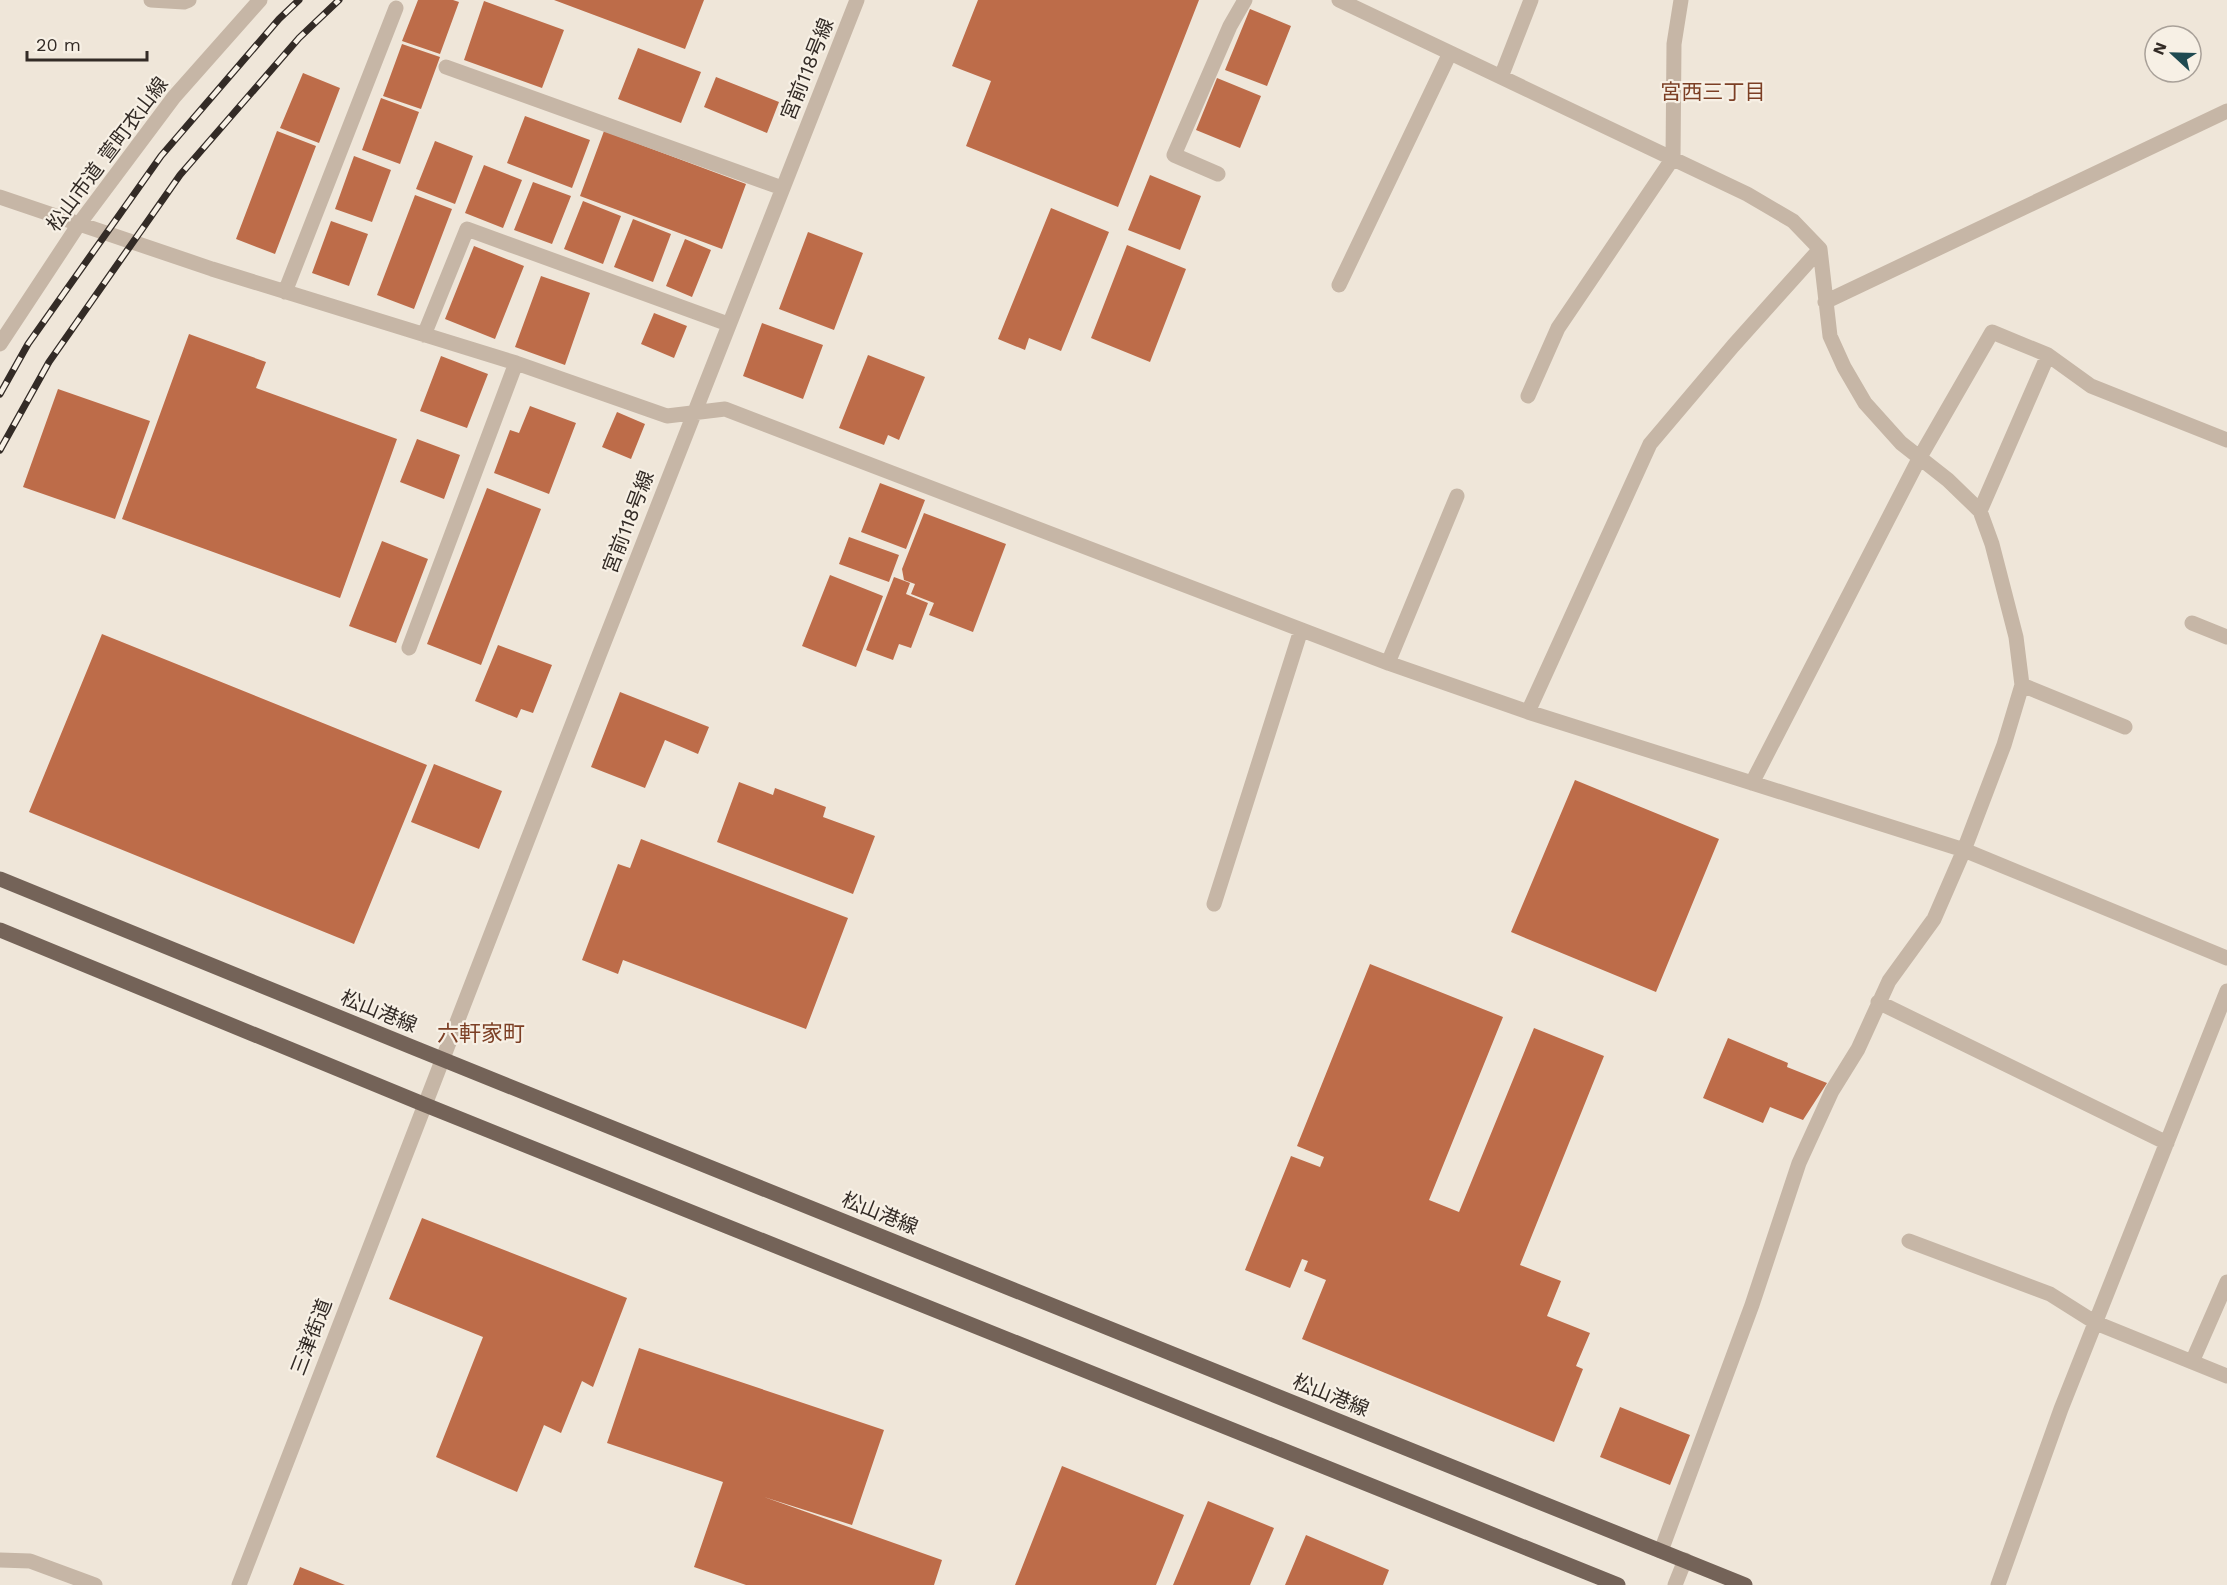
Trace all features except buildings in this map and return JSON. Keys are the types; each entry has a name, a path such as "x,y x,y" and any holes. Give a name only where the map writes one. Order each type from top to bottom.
{"main road":[{"name":"松山港線","path":"0,879 1745,1585"},
{"path":"0,930 423,1104 1618,1585"}],"street":[{"path":"152,0 184,2 189,0"},
{"name":"松山市道 萱町衣山線","path":"0,344 79,224 174,97 260,0"},
{"name":"宮前118号線","path":"423,1104 693,412 857,0"},
{"path":"1218,174 1174,155 1230,27 1245,0"},
{"path":"1339,0 1747,194 1793,221 1820,249 1830,336 1844,367 1865,403 1901,442 1980,511 1992,544 2016,637 2022,685 2004,745 1964,850 1934,919 1889,981 1858,1049 1832,1091 1799,1163 1752,1305 1661,1551"},
{"path":"1501,77 1531,0"},
{"path":"1528,396 1558,328 1673,158 1674,44 1681,0"},
{"path":"285,292 396,8"},
{"path":"1339,285 1450,53"},
{"path":"446,67 782,188"},
{"path":"1825,302 2227,111"},
{"path":"0,197 212,269 516,363 667,416 725,409 1388,663 1528,712 1964,850 2227,958"},
{"path":"424,335 467,229 728,324"},
{"path":"1528,712 1650,444 1732,346 1820,249"},
{"path":"1752,783 1920,457 1992,332 2048,355 2091,386 2227,440"},
{"path":"1980,511 2048,355"},
{"path":"409,648 516,363"},
{"path":"1388,663 1457,496"},
{"path":"2192,623 2227,637"},
{"path":"1214,904 1301,630"},
{"path":"2022,685 2125,727"},
{"path":"1998,1585 2061,1409 2224,1010 2227,991"},
{"path":"1878,1002 2168,1143"},
{"name":"三津街道","path":"239,1585 423,1104"},
{"path":"1909,1241 2050,1294 2096,1323 2227,1376"},
{"path":"2192,1362 2227,1282"},
{"path":"0,1560 30,1561 96,1585"},
{"path":"1675,1585 1685,1560"}],"railway":[{"path":"0,394 28,344 161,156 279,19 299,0"},
{"path":"0,450 49,362 180,175 299,38 339,0"}],"district":[{"name":"宮西三丁目","path":"1713,91"},
{"name":"六軒家町","path":"481,1033"}]}
